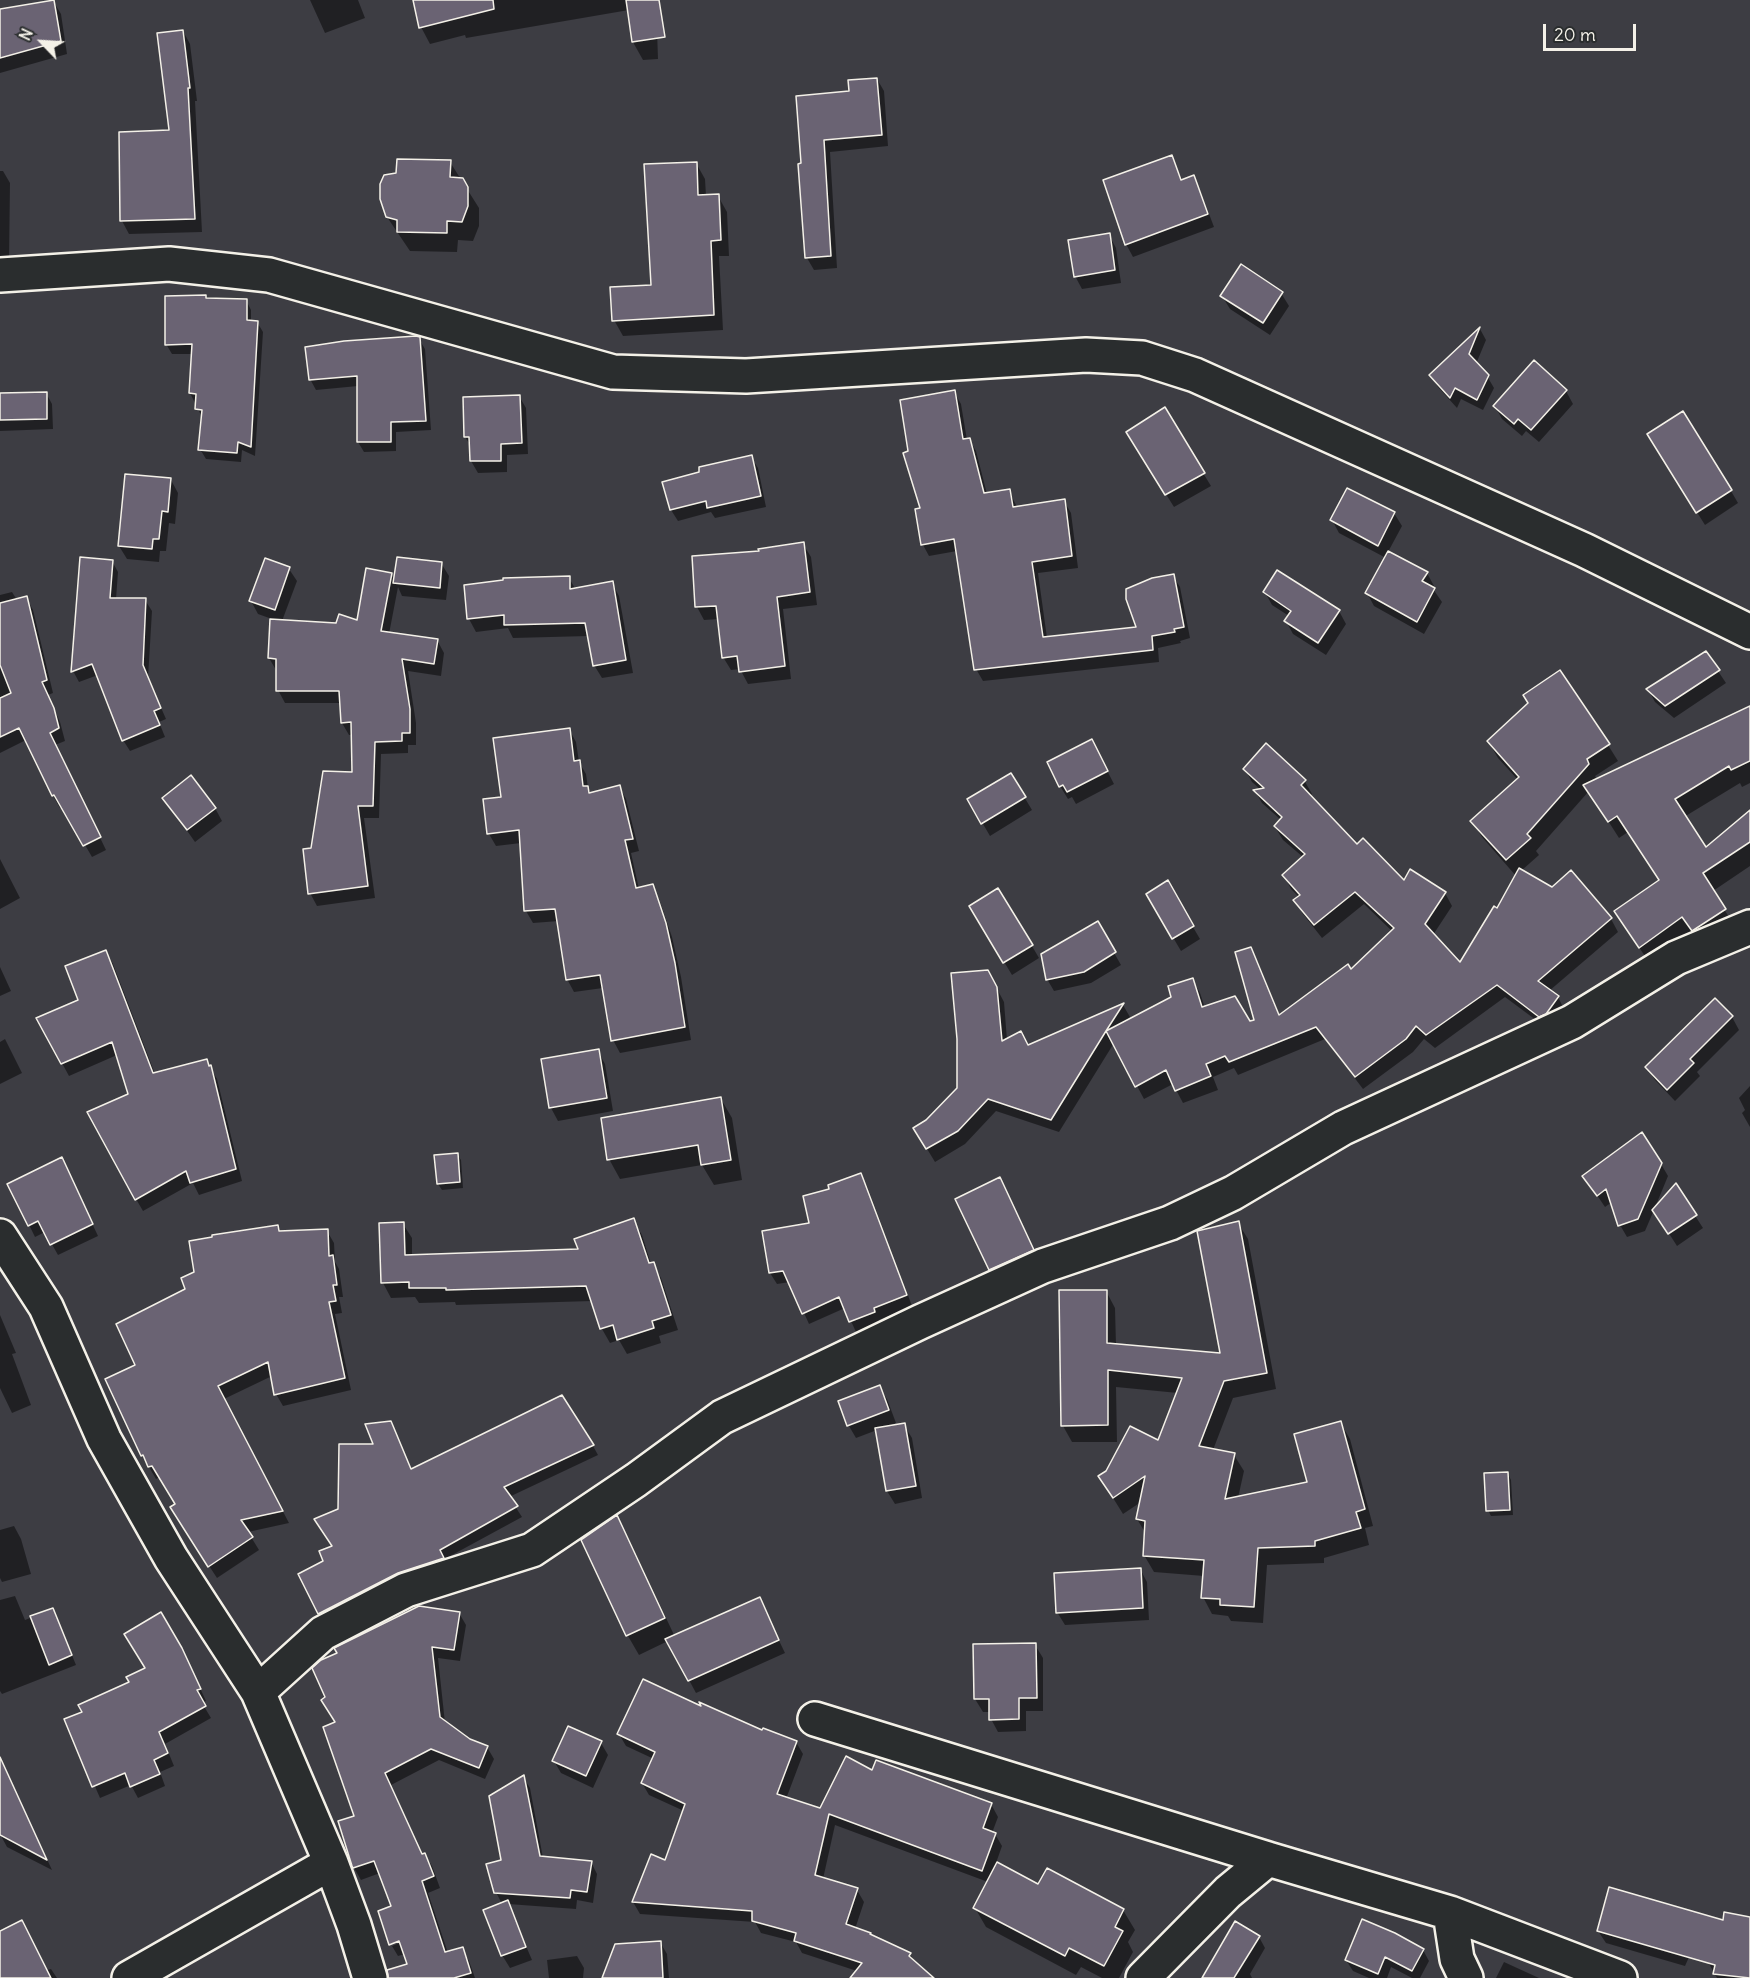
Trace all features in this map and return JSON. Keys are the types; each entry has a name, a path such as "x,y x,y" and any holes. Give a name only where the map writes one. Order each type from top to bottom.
{"street":[{"path":"0,275 169,264 269,275 613,372 746,376 1086,355 1142,358 1195,375 1584,550 1750,632"},
{"path":"258,1692 323,1633 406,1590 532,1550 636,1480 722,1417 1043,1266 1170,1223 1233,1193 1343,1128 1572,1022 1676,958 1750,927"},
{"path":"1,1238 46,1308 104,1439 171,1558 258,1692 331,1863 370,1978"},
{"path":"816,1719 1450,1913 1620,1978"},
{"path":"1143,1978 1228,1892 1268,1859"},
{"path":"129,1978 331,1863"},
{"path":"1450,1913 1457,1959 1466,1978"}],"building":[{"path":"54,0 61,41 0,58 0,9"},
{"path":"413,0 493,0 494,9 419,28"},
{"path":"626,0 659,0 665,37 632,42"},
{"path":"183,30 190,88 188,88 195,219 120,221 119,132 169,130 157,33"},
{"path":"877,78 882,135 824,140 831,256 805,258 796,96 849,91 848,80"},
{"path":"1172,155 1181,180 1194,175 1208,214 1125,245 1103,180"},
{"path":"397,159 451,160 450,177 463,178 468,187 468,206 462,222 447,221 447,233 397,232 397,220 386,217 380,199 380,184 384,175 396,173"},
{"path":"697,162 698,195 719,194 721,240 711,241 714,315 612,321 610,287 651,285 644,164"},
{"path":"1110,233 1115,270 1074,277 1068,240"},
{"path":"1241,264 1283,292 1263,323 1220,296"},
{"path":"206,295 206,298 247,299 247,320 258,321 251,447 238,442 237,453 198,450 202,410 195,409 196,394 189,393 192,344 165,345 165,296"},
{"path":"1480,327 1469,354 1489,375 1477,400 1455,388 1450,398 1429,375"},
{"path":"420,337 426,421 391,422 391,442 357,442 357,376 309,380 305,347 344,341"},
{"path":"1534,360 1567,390 1531,430 1518,419 1514,424 1493,406"},
{"path":"955,390 963,439 970,438 984,493 1010,489 1013,507 1065,499 1072,556 1032,562 1043,637 1136,627 1126,599 1126,589 1152,578 1174,574 1184,627 1174,629 1175,632 1152,636 1153,650 974,670 954,539 921,545 915,509 920,508 903,453 908,451 900,400"},
{"path":"47,392 47,419 0,420 0,393"},
{"path":"520,395 522,443 501,444 501,461 470,461 469,437 464,437 463,397"},
{"path":"1165,407 1205,473 1165,495 1126,432"},
{"path":"1683,411 1732,490 1696,513 1647,434"},
{"path":"752,455 761,496 707,508 706,501 670,510 662,482 699,472 699,467"},
{"path":"125,474 171,478 168,512 162,511 159,539 153,539 152,549 118,546"},
{"path":"1347,488 1395,512 1378,546 1330,520"},
{"path":"804,542 810,592 777,597 785,666 739,672 737,656 722,658 716,606 695,607 692,556 759,551 758,549"},
{"path":"1388,551 1428,572 1422,581 1435,588 1417,622 1365,593"},
{"path":"80,557 113,560 110,598 146,598 143,665 161,708 154,711 160,725 122,741 92,664 71,672"},
{"path":"397,557 442,562 440,588 393,583"},
{"path":"265,558 290,567 275,610 249,601"},
{"path":"366,568 392,573 381,631 438,639 434,664 402,659 410,709 410,733 402,733 402,741 375,742 373,806 358,806 368,886 308,894 303,849 311,848 323,771 352,772 351,722 341,723 339,691 276,691 276,659 268,658 270,619 336,623 339,614 357,620"},
{"path":"1277,570 1340,610 1318,643 1284,621 1291,611 1263,592"},
{"path":"570,576 570,589 613,581 626,660 593,666 585,623 504,625 504,615 467,619 464,585 503,580 503,578"},
{"path":"27,596 47,680 42,682 54,708 59,728 50,733 101,837 83,846 54,795 52,796 19,728 0,737 0,698 11,693 0,665 0,603"},
{"path":"1706,651 1720,670 1665,706 1646,689"},
{"path":"1560,670 1610,744 1587,759 1589,764 1527,834 1531,838 1506,860 1470,821 1519,777 1487,741 1528,703 1523,695"},
{"path":"1750,706 1750,761 1731,770 1729,766 1675,799 1706,847 1750,810 1750,842 1703,873 1726,909 1692,931 1682,917 1639,948 1614,911 1659,880 1617,816 1608,822 1583,785"},
{"path":"570,728 574,761 580,760 583,786 588,786 589,793 620,785 633,839 625,840 636,888 653,884 666,923 675,963 685,1027 611,1041 600,975 566,980 555,909 524,911 519,830 487,834 483,799 501,797 493,738"},
{"path":"1092,739 1108,771 1067,792 1063,785 1059,787 1047,762"},
{"path":"1266,743 1306,780 1301,785 1357,844 1363,838 1404,880 1410,869 1446,892 1425,924 1460,962 1494,906 1497,908 1519,868 1552,887 1571,870 1612,918 1538,981 1559,996 1546,1014 1539,1017 1497,985 1426,1035 1416,1026 1406,1039 1355,1077 1316,1027 1229,1062 1225,1056 1206,1064 1211,1076 1175,1091 1166,1070 1135,1087 1106,1031 1171,997 1168,986 1193,978 1202,1007 1235,996 1250,1021 1254,1020 1235,952 1251,947 1279,1015 1348,964 1351,969 1394,928 1355,892 1314,925 1293,900 1300,895 1282,875 1305,854 1274,826 1282,817 1253,790 1264,788 1243,769"},
{"path":"1011,773 1026,797 981,824 967,799"},
{"path":"191,775 216,808 187,830 162,798"},
{"path":"1168,880 1194,926 1172,939 1146,894"},
{"path":"998,888 1033,945 1003,963 969,906"},
{"path":"1098,921 1116,952 1084,972 1046,980 1041,954"},
{"path":"106,950 153,1073 207,1059 209,1066 211,1065 236,1169 190,1183 186,1171 135,1200 87,1112 128,1094 112,1042 61,1064 36,1018 78,1000 65,966"},
{"path":"988,970 997,987 1002,1041 1021,1031 1028,1045 1124,1003 1051,1120 988,1099 958,1131 926,1149 913,1128 926,1120 957,1088 957,1039 951,973"},
{"path":"1715,998 1733,1016 1690,1059 1694,1063 1667,1090 1645,1067"},
{"path":"599,1049 607,1098 549,1108 541,1059"},
{"path":"721,1097 731,1160 701,1165 698,1145 607,1160 601,1118"},
{"path":"1642,1132 1662,1163 1638,1219 1618,1226 1606,1189 1597,1196 1582,1176"},
{"path":"458,1153 460,1182 437,1184 434,1155"},
{"path":"62,1157 93,1224 50,1245 38,1221 28,1226 7,1184"},
{"path":"861,1173 907,1295 874,1308 875,1312 849,1322 839,1297 802,1314 783,1271 769,1273 762,1231 809,1223 803,1196 829,1189 828,1185"},
{"path":"1000,1177 1034,1250 989,1270 955,1199"},
{"path":"1676,1183 1697,1215 1668,1234 1652,1210"},
{"path":"634,1218 649,1263 654,1262 671,1315 652,1321 654,1328 617,1340 613,1325 600,1329 586,1286 446,1290 446,1288 409,1288 409,1282 381,1283 379,1223 404,1222 405,1255 578,1249 574,1239"},
{"path":"1239,1221 1267,1373 1224,1381 1199,1446 1235,1453 1225,1499 1307,1482 1294,1434 1341,1421 1365,1509 1356,1512 1361,1528 1315,1541 1315,1546 1258,1548 1254,1607 1220,1605 1220,1599 1201,1598 1204,1560 1143,1556 1145,1521 1136,1519 1145,1476 1113,1498 1098,1476 1106,1471 1130,1426 1158,1440 1182,1378 1108,1370 1108,1425 1061,1426 1059,1290 1107,1290 1107,1343 1220,1353 1197,1231"},
{"path":"278,1225 279,1231 328,1229 329,1256 333,1255 337,1285 333,1285 336,1301 329,1302 345,1378 274,1395 268,1362 218,1386 283,1511 241,1520 253,1537 208,1567 170,1507 175,1504 152,1466 148,1467 143,1455 141,1456 105,1379 135,1365 116,1324 185,1289 181,1278 194,1272 189,1241 212,1237 212,1235"},
{"path":"880,1385 889,1410 847,1426 838,1401"},
{"path":"562,1395 594,1445 504,1487 518,1506 440,1550 444,1558 398,1573 318,1614 298,1574 323,1561 319,1551 332,1546 314,1519 338,1509 339,1444 373,1444 365,1424 391,1421 411,1469"},
{"path":"905,1423 916,1486 886,1491 875,1428"},
{"path":"1508,1472 1510,1510 1486,1511 1484,1473"},
{"path":"617,1515 665,1618 626,1636 581,1540"},
{"path":"1141,1568 1143,1608 1056,1613 1054,1573"},
{"path":"760,1597 779,1640 688,1681 665,1639"},
{"path":"419,1606 460,1612 454,1650 432,1647 440,1717 470,1739 488,1746 479,1768 431,1749 385,1773 434,1876 422,1881 445,1952 463,1947 471,1973 454,1978 388,1978 387,1970 407,1964 399,1941 389,1945 378,1911 391,1906 374,1861 353,1868 352,1866 338,1821 354,1816 323,1727 335,1722 321,1700 325,1697 312,1668 321,1660 337,1653 334,1648"},
{"path":"53,1608 72,1655 49,1665 30,1616"},
{"path":"161,1612 182,1648 201,1689 197,1690 206,1706 159,1732 168,1753 154,1760 160,1774 130,1787 125,1773 92,1787 64,1719 82,1712 78,1705 129,1682 126,1677 145,1668 124,1634"},
{"path":"1036,1643 1037,1698 1019,1698 1019,1719 989,1720 989,1699 974,1699 973,1644"},
{"path":"643,1679 701,1706 699,1702 762,1730 763,1728 797,1741 777,1794 820,1808 846,1756 872,1770 876,1760 992,1803 983,1828 996,1833 982,1871 829,1814 815,1875 858,1888 846,1924 871,1933 911,1953 909,1956 934,1978 850,1978 862,1963 794,1941 796,1933 752,1921 752,1911 632,1902 651,1854 665,1860 685,1804 641,1783 655,1752 617,1734"},
{"path":"568,1726 602,1741 586,1776 552,1761"},
{"path":"0,1757 47,1860 0,1835"},
{"path":"524,1775 540,1856 592,1861 587,1892 571,1890 570,1898 494,1893 486,1864 501,1860 489,1796"},
{"path":"997,1862 1038,1884 1047,1868 1124,1909 1115,1927 1123,1931 1104,1966 1069,1948 1065,1956 973,1908"},
{"path":"1609,1887 1723,1920 1724,1912 1750,1917 1750,1978 1713,1974 1715,1965 1597,1931"},
{"path":"508,1900 526,1947 501,1956 483,1910"},
{"path":"1362,1919 1424,1949 1412,1971 1385,1957 1378,1974 1345,1960"},
{"path":"22,1920 51,1978 0,1978 0,1931"},
{"path":"1235,1921 1260,1936 1234,1978 1202,1978"},
{"path":"661,1941 663,1978 602,1978 615,1944"}]}
